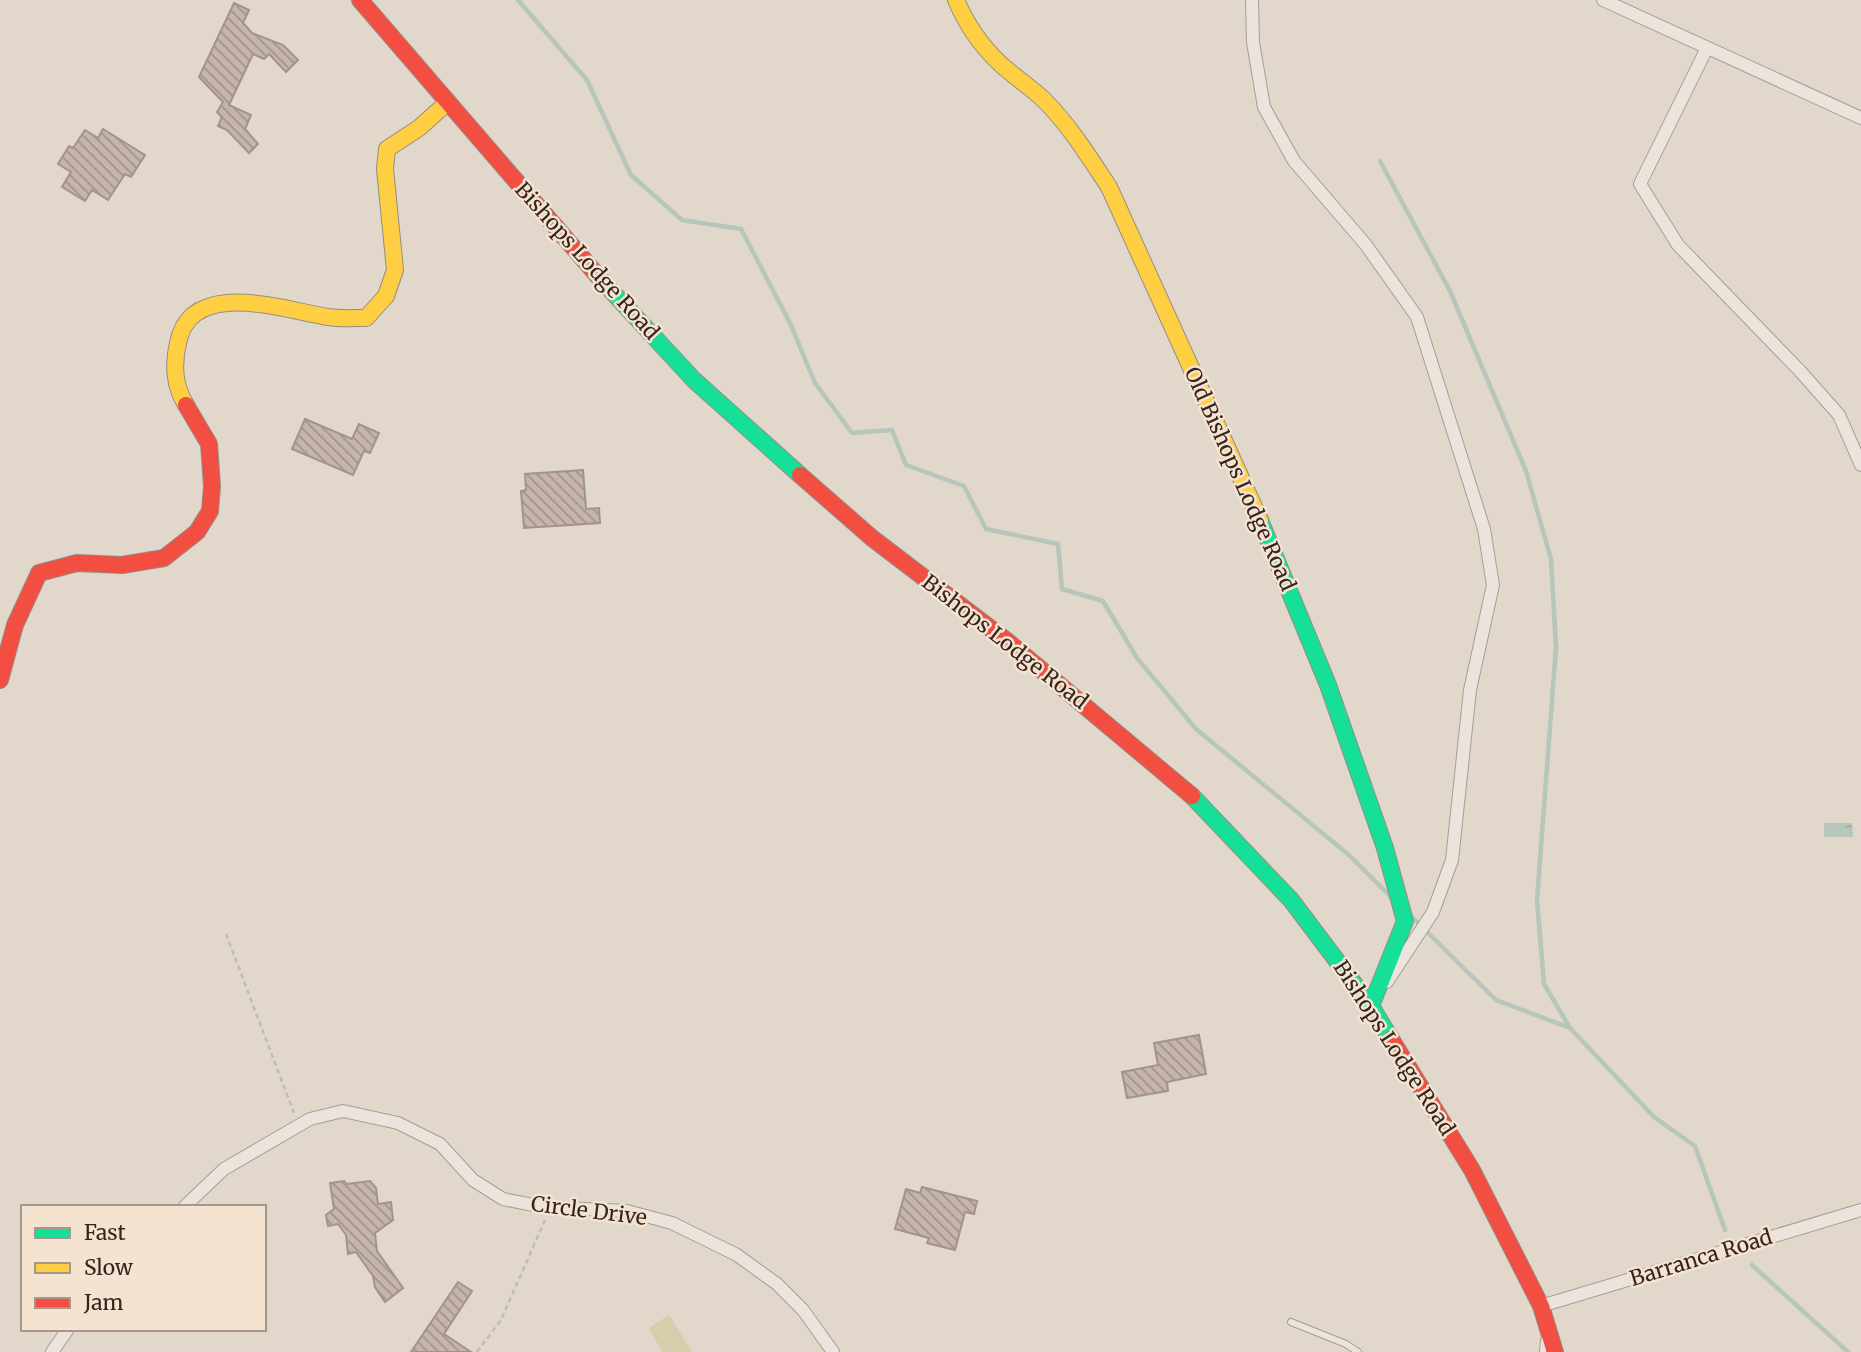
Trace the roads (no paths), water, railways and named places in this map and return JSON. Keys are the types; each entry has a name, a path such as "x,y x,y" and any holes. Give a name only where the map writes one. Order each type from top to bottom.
{"street":[{"name":"Bishops Lodge Road","path":"360,0 583,260 695,380 872,538 1007,641 1202,803 1291,900 1371,1006 1472,1170 1541,1306 1555,1352"},
{"name":"Old Bishops Lodge Road","path":"956,0 961,15 987,50 1007,70 1044,99 1074,135 1109,187 1278,559 1328,685 1385,848 1405,921 1371,1006"},
{"path":"1252,0 1253,42 1264,107 1294,161 1366,245 1417,317 1484,529 1493,585 1470,691 1452,860 1433,912 1371,1006"},
{"path":"1603,0 1861,118"},
{"path":"1707,48 1640,184 1678,245 1839,415 1861,465"},
{"path":"0,680 21,606 39,573 77,563 121,565 164,558 197,532 210,511 212,486 209,444 177,390 174,358 180,332 200,309 234,301 332,318 366,318 386,296 395,270 385,169 387,149 419,128 448,102"},
{"name":"Circle Drive","path":"186,1205 224,1169 310,1119 343,1111 398,1123 440,1144 473,1180 503,1199 551,1207 627,1211 672,1223 737,1255 777,1284 803,1310 833,1352"},
{"name":"Barranca Road","path":"1541,1306 1861,1210"},
{"path":"52,1352 67,1331"}],"lane":[{"path":"1541,1306 1543,1352"},
{"path":"1291,1322 1346,1344 1358,1352"}],"water":[{"path":"1824,823 1852,823 1853,837 1824,837"}],"waterway":[{"path":"518,0 587,80 631,175 682,220 741,229 790,323 815,383 852,433 892,430 906,465 964,486 986,529 1058,544 1062,589 1103,601 1137,658 1196,729 1349,855 1391,897"},
{"path":"1380,161 1450,291 1526,471 1551,559 1556,647 1537,900 1544,984 1570,1028"},
{"path":"1410,915 1496,1000 1570,1028 1654,1117 1695,1146 1725,1230"},
{"path":"1752,1265 1848,1352"}]}
